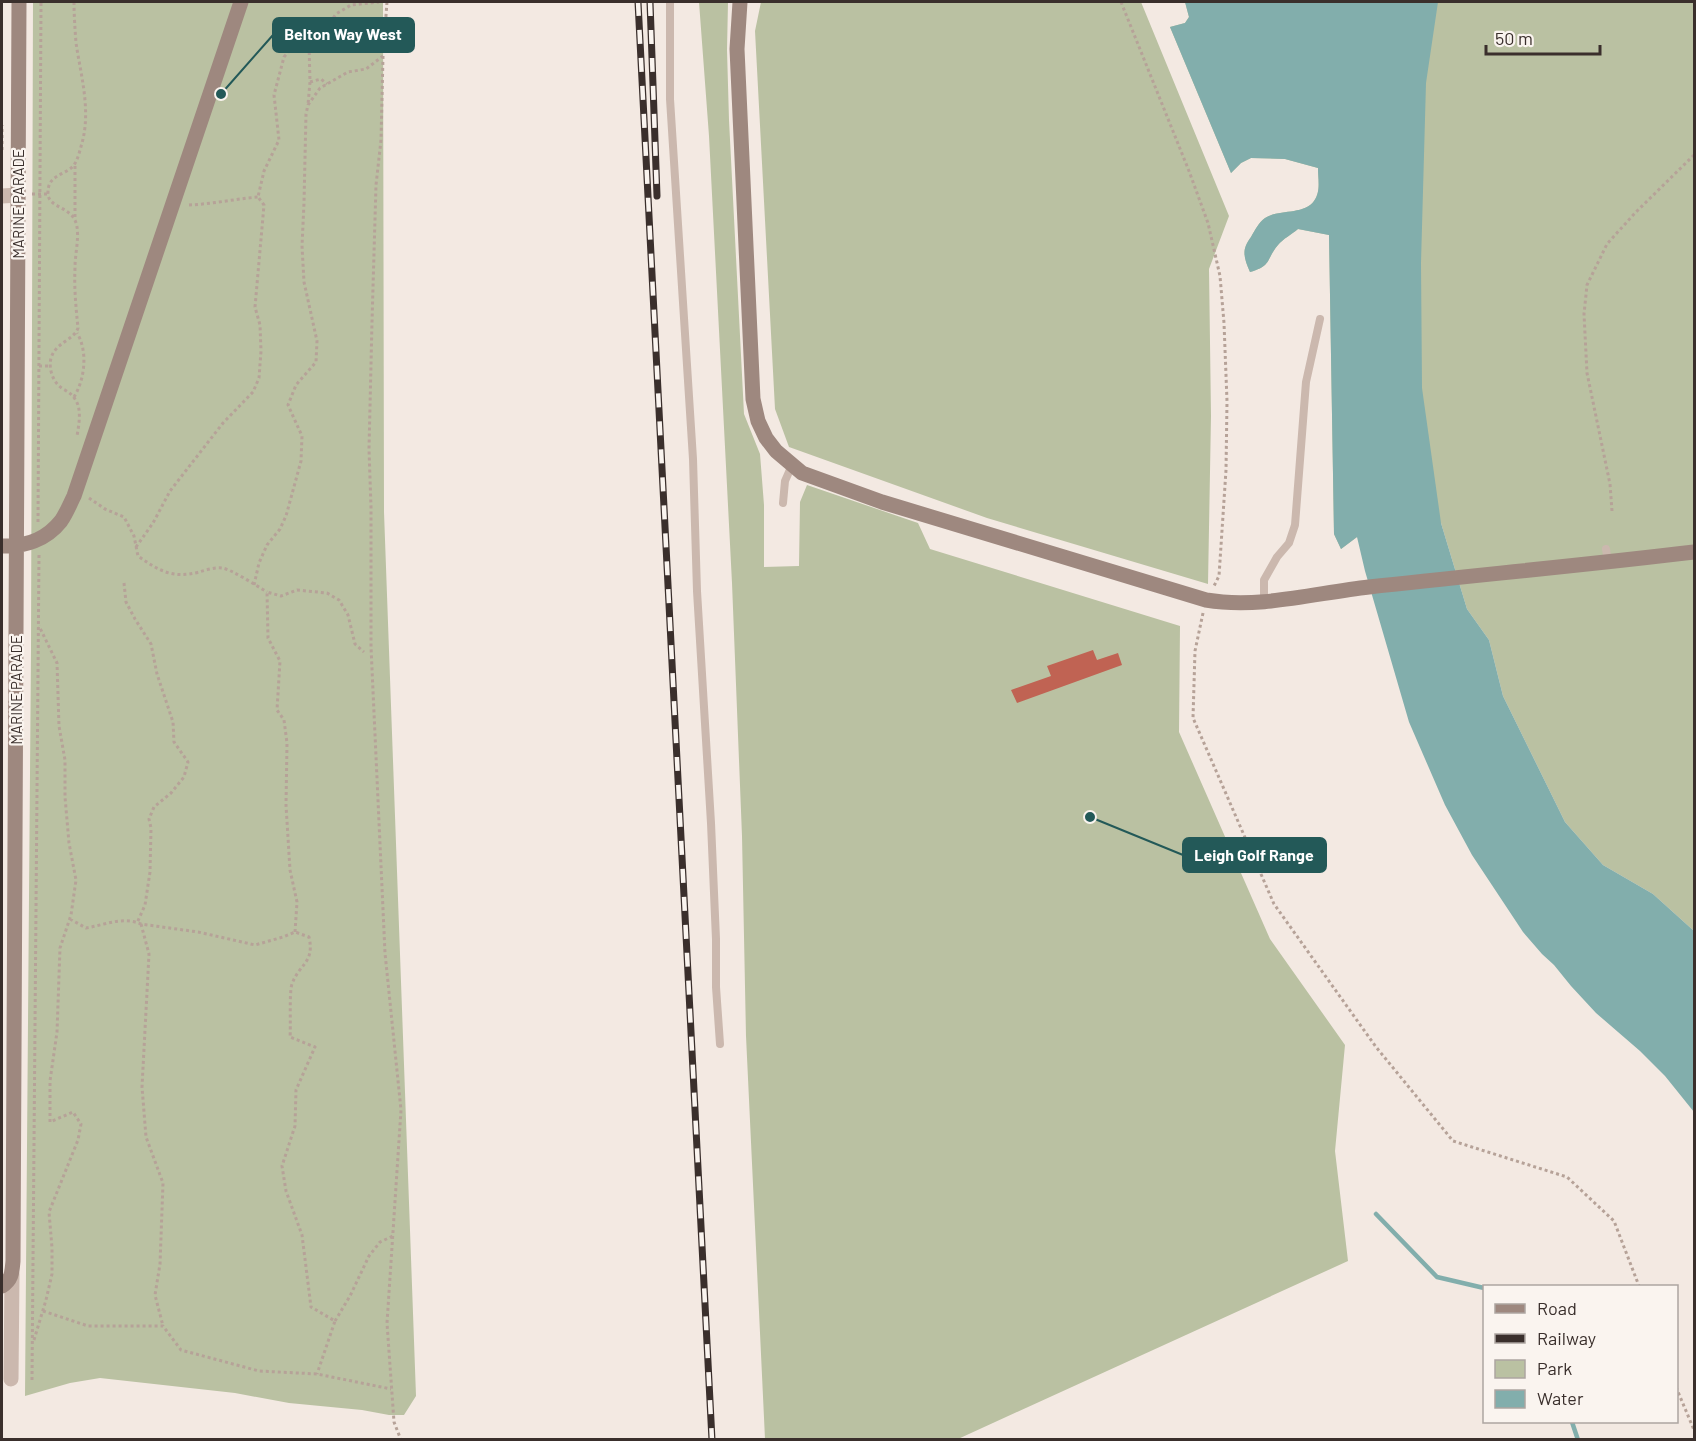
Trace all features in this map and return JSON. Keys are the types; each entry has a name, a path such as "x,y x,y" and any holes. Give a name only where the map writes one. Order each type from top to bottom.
{"street":[{"name":"MARINE PARADE","path":"11,1379 8,901 9,547 18,195 19,2"},
{"path":"9,547 30,544 52,530 61,521 76,490 240,2"},
{"path":"741,2 737,49 753,399 758,421 766,438 776,451 802,473 882,502 1218,602 1264,602 1341,590 1490,574 1607,556 1695,552"},
{"path":"2,196 18,195"},
{"path":"2,1286 12,1274"}],"lane":[{"path":"670,2 670,99 693,459 720,1044"},
{"path":"1264,602 1264,580 1277,557 1289,543 1295,525 1306,382 1320,319"},
{"path":"783,503 785,481 792,465"}],"path":[{"path":"32,1380 40,519 40,2"},
{"path":"74,2 76,42 87,118 75,164 75,219 78,241 75,267 78,328 76,333 58,346 52,357 51,366 58,384 75,397 79,413 77,436"},
{"path":"309,44 325,30 336,15 351,5 379,2"},
{"path":"387,2 381,140 376,185 369,449 371,646 386,953 400,1110 387,1323 394,1422 401,1440"},
{"path":"1121,2 1208,223 1220,276 1227,401 1226,470 1219,576 1206,600 1195,651 1193,718 1275,904 1376,1047 1453,1141 1567,1177 1614,1221 1638,1285"},
{"path":"136,547 153,523 170,491 223,423 253,392 259,378 260,325 255,307 264,205 258,197 264,171 279,140 274,96 284,57 303,35 309,44 310,82 306,114 302,246 304,282 317,341 316,363 296,385 288,405 302,436 302,460 286,516 280,529 267,545 259,563 254,585"},
{"path":"308,105 320,88 348,72 366,69 383,56"},
{"path":"310,82 321,79 327,84"},
{"path":"1612,511 1611,484 1587,372 1584,314 1587,285 1607,244 1695,154"},
{"path":"75,164 54,177 48,194 53,203 69,212 75,219"},
{"path":"172,206 213,204 258,197"},
{"path":"75,397 80,387 83,367 81,344 76,333"},
{"path":"39,366 51,366"},
{"path":"76,490 105,509 124,517 134,536 138,556 168,573 185,576 219,567 229,570 267,592 282,596 297,590 327,593 339,600 348,615 355,644 364,652"},
{"path":"124,583 126,602 152,644 157,674 173,722 174,742 188,762 184,777 171,793 154,807 149,819 151,828 150,872 145,905 139,923 149,954 142,1087 146,1137 163,1183 160,1264 155,1295 163,1326 181,1350 259,1371 317,1374 392,1389"},
{"path":"267,592 268,638 280,662 277,710 284,720 287,743 286,805 290,870 297,902 295,932"},
{"path":"33,1343 52,1274 49,1212 78,1140 81,1124 73,1112 50,1122 50,1081 57,1032 60,948 70,919 76,880 69,843 65,760 59,726 57,663 38,624"},
{"path":"70,919 86,928 118,920 132,920 255,945 295,932 309,937 311,945 308,961 291,985 290,1037 315,1047 296,1090 295,1126 282,1166 286,1191 302,1235 311,1306 335,1321"},
{"path":"317,1374 335,1321 369,1256 380,1242 393,1236"},
{"path":"43,1311 87,1326 163,1326"},
{"path":"1678,1389 1695,1430"}],"green space":[{"path":"33,2 383,2 384,512 416,1396 404,1415 289,1403 235,1393 100,1378 70,1383 25,1396"},
{"path":"699,2 728,2 729,120 744,414 760,454 764,505 764,567 799,566 800,502 807,485 918,523 930,549 1180,626 1179,732 1270,939 1345,1045 1335,1151 1348,1261 958,1439 765,1439 746,1036 742,836 732,583 709,136"},
{"path":"761,2 1141,2 1229,216 1209,269 1211,416 1208,584 987,518 789,447 775,409 755,31"},
{"path":"1185,2 1694,2 1694,931 1653,894 1603,865 1565,822 1503,696 1489,640 1467,609 1441,523 1357,537 1341,549 1334,534 1329,235 1298,229 1278,245 1265,265 1250,272 1244,254 1248,242 1265,218 1304,208 1314,201 1318,189 1318,168 1285,159 1251,158 1241,163 1231,173 1170,27 1185,23 1189,17"}],"water":[{"path":"1185,2 1438,2 1426,83 1421,263 1422,388 1441,523 1467,609 1489,640 1503,696 1565,822 1603,865 1653,894 1694,931 1694,1112 1665,1076 1596,1013 1523,932 1472,855 1445,805 1409,722 1357,537 1341,549 1334,534 1329,235 1298,229 1278,245 1265,265 1250,272 1245,258 1246,246 1263,220 1271,215 1304,208 1314,201 1318,189 1318,168 1285,159 1251,158 1241,163 1231,173 1170,27 1185,23 1189,17"}],"building":[{"path":"1093,650 1097,660 1118,653 1122,665 1017,703 1011,690 1051,676 1047,666"}],"waterway":[{"path":"1376,1214 1437,1277 1483,1288"},
{"path":"1572,1423 1578,1440"}],"railway":[{"path":"638,2 712,1440"},
{"path":"650,2 657,196"}],"place":[{"name":"Belton Way West","path":"221,94"},
{"name":"Leigh Golf Range","path":"1090,817"}]}
